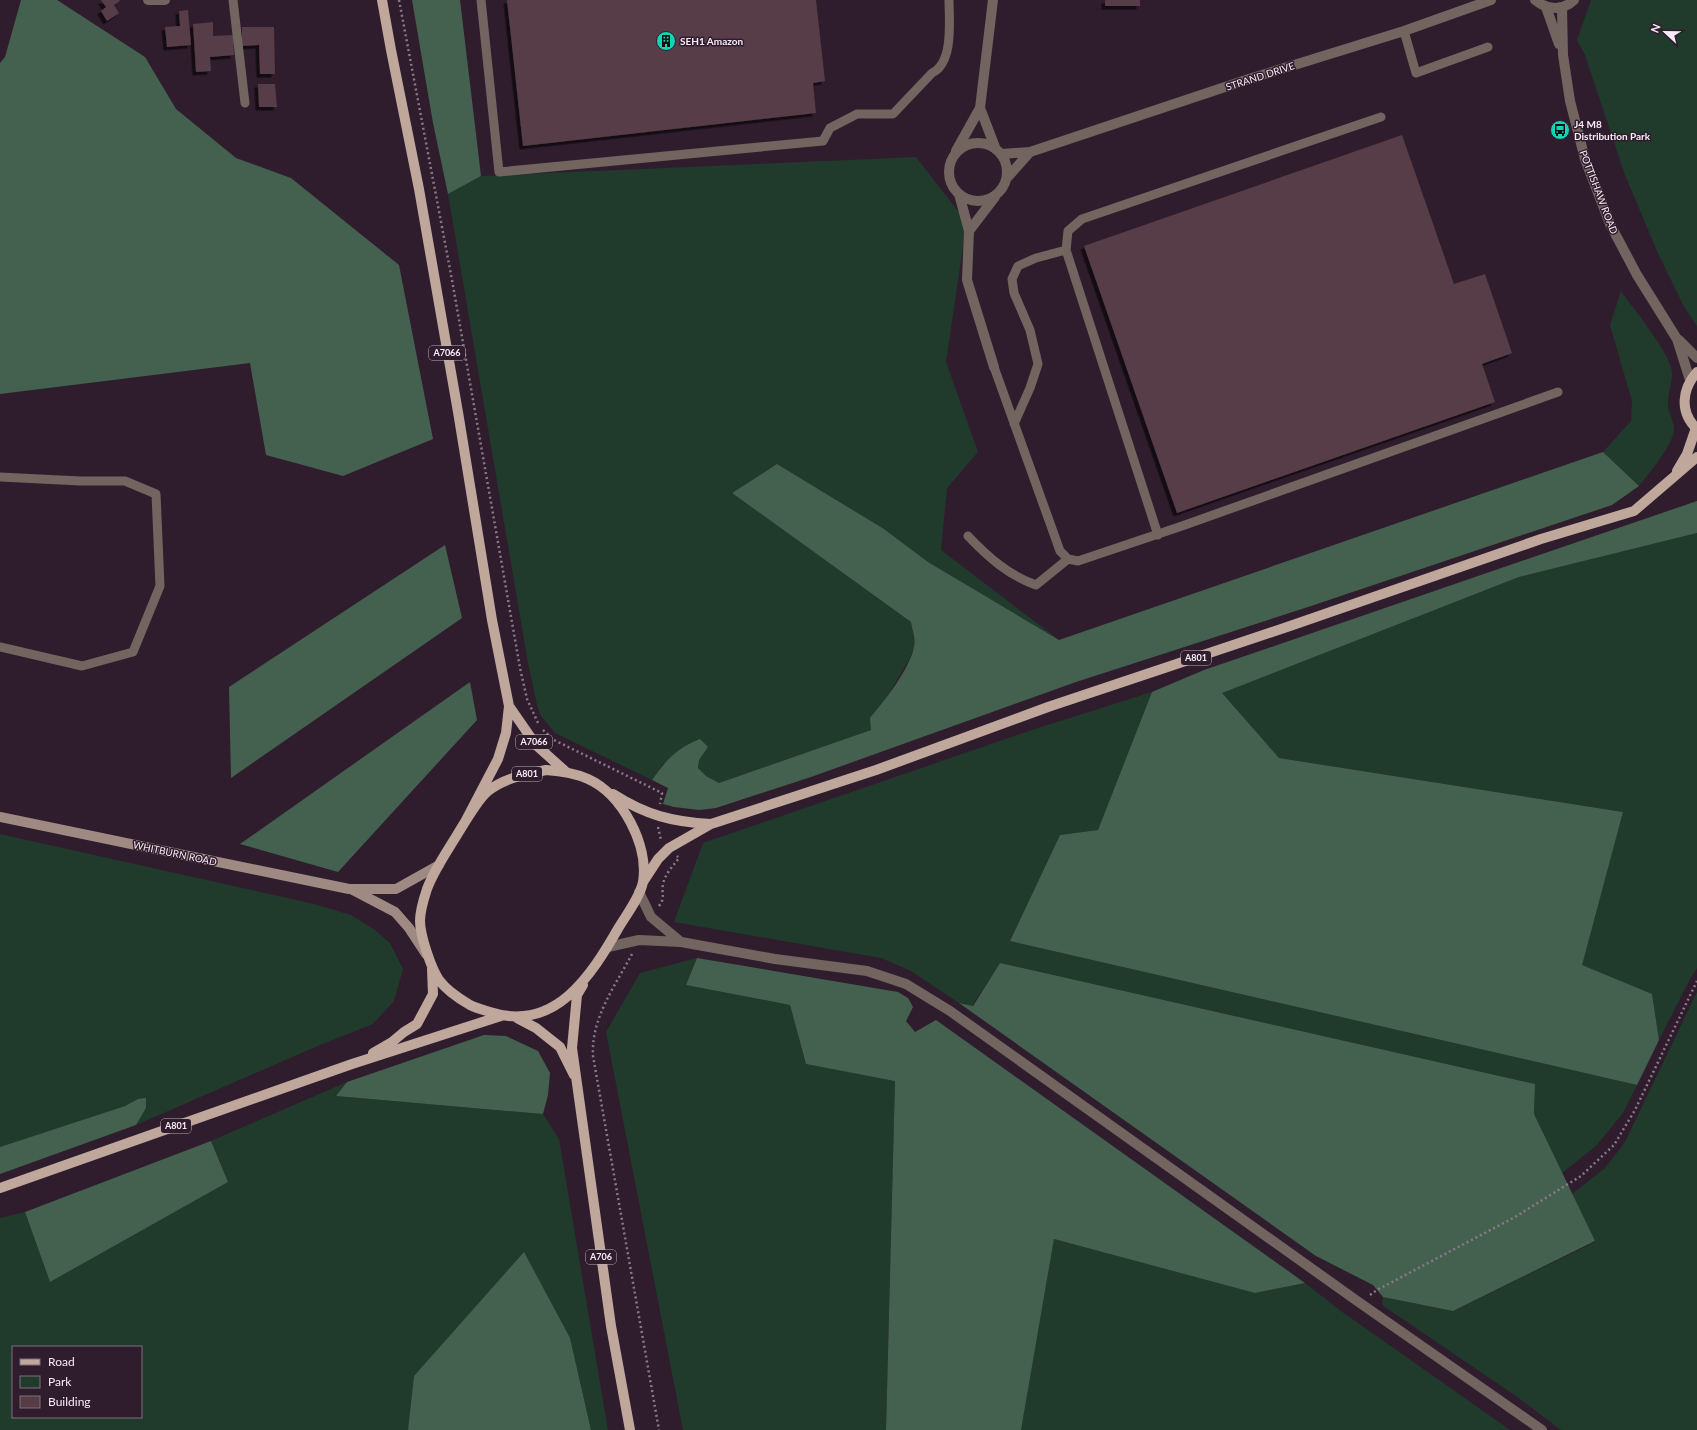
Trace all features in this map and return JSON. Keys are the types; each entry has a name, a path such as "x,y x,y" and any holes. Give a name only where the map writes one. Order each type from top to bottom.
{"main road":[{"name":"A7066","path":"382,0 419,189 508,706 506,733 498,759 465,822"},
{"name":"A801","path":"1673,478 1687,454 1696,429 1688,417 1684,405 1685,392 1694,376"},
{"name":"A801","path":"430,962 440,981 455,996 472,1007 501,1016 518,1018 536,1015 553,1008 588,977 608,946 639,892 643,882 658,859 669,848 711,824 876,770 1048,707 1297,624 1541,539 1634,511 1697,457"},
{"name":"A7066","path":"508,706 536,745 565,772"},
{"name":"A801","path":"352,1064 392,1042 417,1024 433,994 430,962 420,922 426,890 465,822 487,791 515,777 546,770 565,772 588,778 633,807 659,816 688,823 711,824"},
{"name":"A801","path":"602,787 633,825 642,858 643,882"},
{"name":"WHITBURN ROAD","path":"0,817 349,889 396,889 439,865"},
{"name":"WHITBURN ROAD","path":"349,889 376,901 395,912 409,928 430,962"},
{"name":"A706","path":"597,963 577,995 572,1048 611,1326 630,1430"},
{"name":"A801","path":"0,1188 352,1064 501,1016"},
{"name":"A706","path":"518,1018 536,1028 560,1047 578,1084"}],"street":[{"path":"148,0 165,0"},
{"path":"993,0 980,108 950,162 949,175 953,188 968,200 978,202 987,200 996,195"},
{"name":"STRAND DRIVE","path":"999,151 1030,152 1249,79 1404,31 1491,0"},
{"path":"1535,0 1546,7 1562,7 1574,0"},
{"name":"POTTISHAW ROAD","path":"1546,7 1563,55"},
{"name":"POTTISHAW ROAD","path":"1562,7 1563,55 1570,101 1585,159 1610,224 1637,275 1677,339 1694,376"},
{"path":"969,231 1005,184 1007,178 1006,162 999,151 980,108"},
{"path":"954,154 961,148 973,143 987,143 999,151"},
{"path":"1007,178 1030,152"},
{"path":"959,194 969,231 966,280 994,366"},
{"name":"POTTISHAW ROAD","path":"1677,339 1697,358"},
{"path":"639,892 651,917 681,942"},
{"path":"608,946 639,940 681,942 775,959 867,971 906,984 950,1011 1360,1303 1542,1430"}],"lane":[{"path":"233,0 245,103"},
{"path":"481,0 499,172 823,141 830,128 857,114 893,114 932,73 937,71 946,56 949,0"},
{"path":"1404,31 1416,73 1488,47"},
{"path":"1158,535 1066,250 1068,231 1082,219 1381,117"},
{"path":"1014,424 1030,388 1038,364 1030,330 1014,293 1012,279 1018,266 1036,258 1066,250"},
{"path":"994,366 1060,551 1068,559 1078,561 1158,535 1558,392"},
{"path":"0,477 80,481 125,481 156,494 160,586 133,652 82,666 0,647"},
{"path":"968,536 1001,568 1020,579 1036,585 1068,559"}],"path":[{"path":"399,0 452,280 518,660 527,699 536,720 545,733 554,740 662,793 657,826 661,840 679,858 669,871 664,883 664,900 651,917"},
{"path":"639,940 598,1017 593,1035 592,1056 659,1430"},
{"path":"1360,1303 1377,1290 1515,1217 1581,1176 1614,1145 1635,1110 1697,981"}],"green space":[{"path":"21,0 57,0 145,57 176,109 236,158 291,178 399,265 433,439 343,476 266,455 250,363 0,394 0,63 5,57"},
{"path":"412,0 460,0 481,176 448,194 433,123"},
{"path":"1591,0 1697,0 1697,326 1684,307 1657,251 1625,175 1585,55 1577,40"},
{"path":"916,157 965,220 963,247 946,362 978,452 947,488 941,550 1059,640 928,562 884,529 777,464 732,493 911,622 915,645 910,658 887,697 871,730 719,783 706,776 698,768 699,760 708,747 663,764 652,780 555,733 541,716 537,705 528,663 448,194 481,176"},
{"path":"1621,291 1659,343 1666,355 1672,373 1668,403 1669,412 1674,426 1671,441 1661,458 1639,486 1603,452 1631,421 1632,401 1610,325"},
{"path":"1603,452 1639,486 1612,505 1308,607 1076,682 811,777 716,808 699,810 663,804 668,788 652,780 662,766 673,755 685,746 700,739 708,747 699,760 698,768 706,776 719,783 871,730 870,718 902,675 911,656 915,641 911,622 732,493 777,464 884,529 928,562 1059,640"},
{"path":"1697,501 1697,533 1519,577 1222,693 1279,758 1623,812 1582,965 1652,994 1659,1040 1637,1085 1010,941 1060,835 1098,830 1152,692 1204,670"},
{"path":"1697,533 1697,968 1659,1040 1652,994 1581,965 1623,812 1279,758 1221,693 1519,577"},
{"path":"445,545 462,618 231,778 229,687"},
{"path":"470,682 477,720 338,872 240,844"},
{"path":"1152,692 1098,830 1060,835 1010,941 1637,1085 1623,1113 1596,1146 1562,1173 1534,1114 1535,1084 1000,963 972,1006 959,1003 911,971 881,958 674,922 703,843 1035,729"},
{"path":"0,834 314,904 351,915 375,930 390,943 403,969 394,1001 373,1024 320,1045 136,1125 146,1108 138,1099 125,1106 0,1147"},
{"path":"697,958 686,985 790,1005 806,1064 895,1080 886,1430 683,1430 606,1032 640,973"},
{"path":"697,958 898,992 908,998 913,1007 906,1021 915,1032 936,1020 1305,1283 1255,1293 1054,1239 1021,1430 886,1430 895,1081 806,1064 790,1005 686,985"},
{"path":"1000,963 1535,1084 1534,1114 1595,1241 1453,1311 1383,1297 1373,1285 1316,1256 959,1003 973,1006"},
{"path":"1697,992 1697,1430 1561,1430 1516,1396 1382,1305 1383,1297 1453,1311 1595,1242 1572,1194 1605,1168 1625,1142"},
{"path":"484,1035 506,1036 538,1051 550,1073 548,1095 543,1114 336,1096 347,1082"},
{"path":"347,1082 336,1096 543,1114 559,1139 608,1430 591,1430 570,1338 414,1376 408,1430 0,1430 0,1218 25,1212 50,1282 228,1182 211,1141"},
{"path":"146,1098 146,1108 136,1125 0,1174 0,1147 125,1106 138,1099"},
{"path":"211,1141 228,1182 50,1282 25,1212"},
{"path":"1054,1239 1255,1293 1305,1283 1341,1311 1510,1430 1021,1430"},
{"path":"524,1252 570,1338 591,1430 408,1430 414,1376"}],"building":[{"path":"101,0 119,0 120,1 114,5 119,13 107,21 101,11 106,7"},
{"name":"SEH1 Amazon","path":"507,0 816,0 825,81 813,83 816,113 523,146"},
{"path":"1105,0 1140,0 1140,6 1105,6"},
{"path":"188,10 191,45 167,47 165,27 180,26 179,11"},
{"path":"213,22 213,36 233,35 234,55 210,57 211,71 196,72 193,24"},
{"path":"242,27 274,27 275,74 260,74 259,45 242,46"},
{"path":"258,84 275,84 277,107 259,107"},
{"path":"1402,135 1454,284 1485,274 1512,353 1482,364 1495,402 1177,513 1084,246"}],"place":[{"name":"SEH1 Amazon","path":"666,41"},
{"name":"J4 M8 Distribution Park","path":"1560,130"}]}
